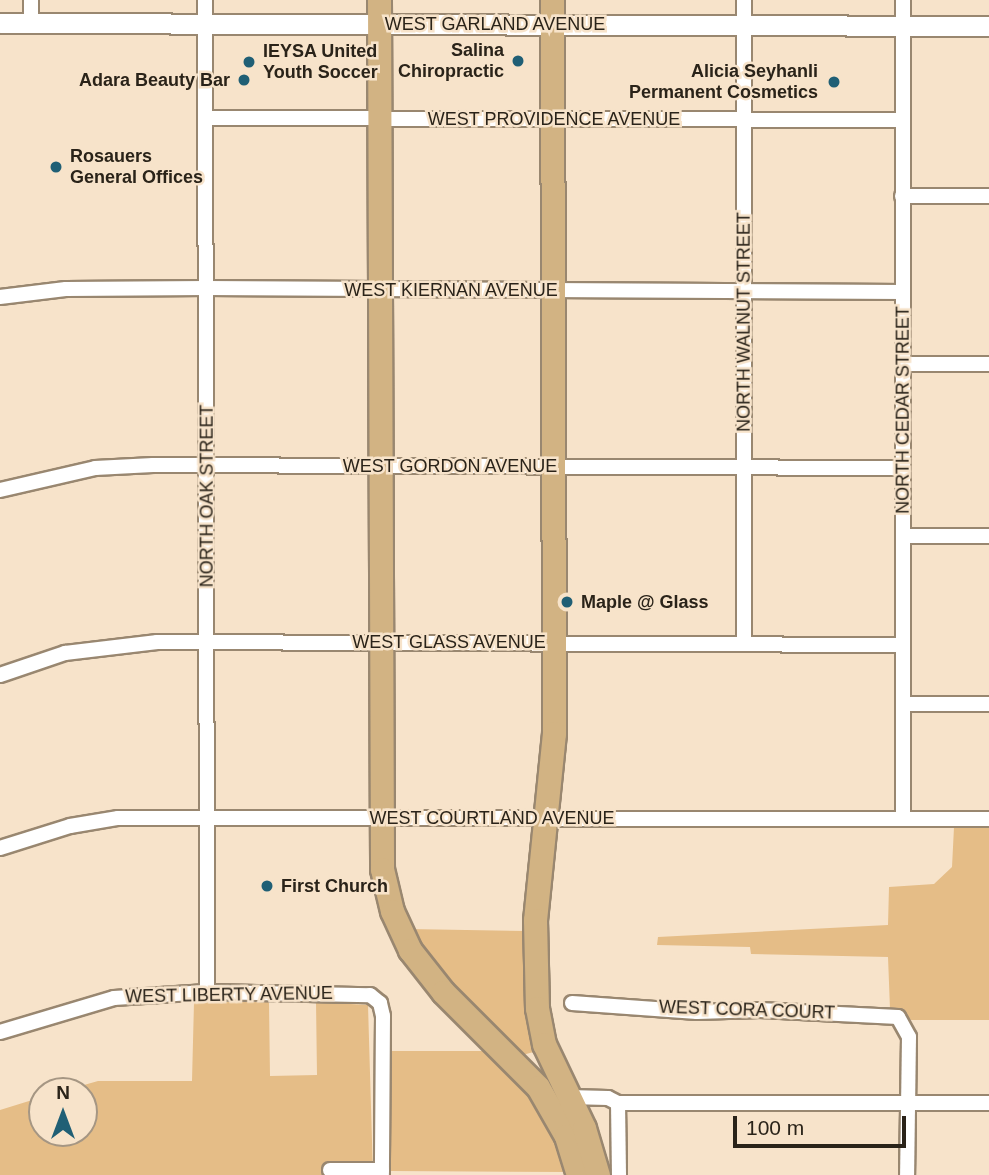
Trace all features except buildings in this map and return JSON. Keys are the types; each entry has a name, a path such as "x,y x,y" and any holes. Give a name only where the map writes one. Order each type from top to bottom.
{"main road":[{"path":"379,0 382,869 392,911 411,950 443,992 538,1087 566,1136 578,1175"},
{"path":"552,0 554,733 548,819 536,920 537,1008 544,1044 584,1128 598,1175"}],"street":[{"path":"31,0 31,23"},
{"name":"NORTH OAK STREET","path":"205,0 207,992"},
{"name":"NORTH WALNUT STREET","path":"744,0 744,643"},
{"name":"NORTH CEDAR STREET","path":"903,0 903,820"},
{"name":"WEST GARLAND AVENUE","path":"0,23 989,26"},
{"name":"WEST PROVIDENCE AVENUE","path":"205,118 902,120"},
{"path":"902,196 989,196"},
{"name":"WEST KIERNAN AVENUE","path":"0,297 66,289 205,288 902,292"},
{"path":"902,363 989,364"},
{"name":"WEST GORDON AVENUE","path":"0,490 95,468 206,465 903,468"},
{"path":"903,536 989,536"},
{"name":"WEST GLASS AVENUE","path":"0,675 65,653 109,645 208,641 903,645"},
{"path":"903,704 989,704"},
{"name":"WEST COURTLAND AVENUE","path":"0,848 70,826 118,818 208,816 989,819"},
{"name":"WEST LIBERTY AVENUE","path":"0,1032 114,998 207,992 362,994 377,999 383,1016 382,1173"},
{"name":"WEST CORA COURT","path":"572,1003 697,1012 760,1010 898,1017 909,1037 906,1103"},
{"path":"568,1097 608,1098 618,1103 989,1103"},
{"path":"618,1103 619,1175"},
{"path":"906,1103 907,1175"},
{"path":"330,1170 382,1173"}],"shaded area":[{"path":"954,827 989,827 989,1020 911,1020 890,1009 888,957 751,954 750,947 657,945 658,937 888,925 889,887 934,884 952,867"},
{"path":"407,929 525,931 525,1003 537,1051 519,1056 446,986"},
{"path":"194,1002 269,1002 270,1076 317,1075 316,1002 368,1005 373,1175 0,1175 0,1110 28,1101 28,1147 98,1147 98,1081 192,1081"},
{"path":"389,1051 493,1051 528,1090 554,1133 568,1172 389,1171"}],"place":[{"name":"Salina Chiropractic","path":"518,61"},
{"name":"IEYSA United Youth Soccer","path":"249,62"},
{"name":"Adara Beauty Bar","path":"244,80"},
{"name":"Alicia Seyhanli Permanent Cosmetics","path":"834,82"},
{"name":"Rosauers General Offices","path":"56,167"},
{"name":"Maple @ Glass","path":"567,602"},
{"name":"First Church","path":"267,886"}]}
